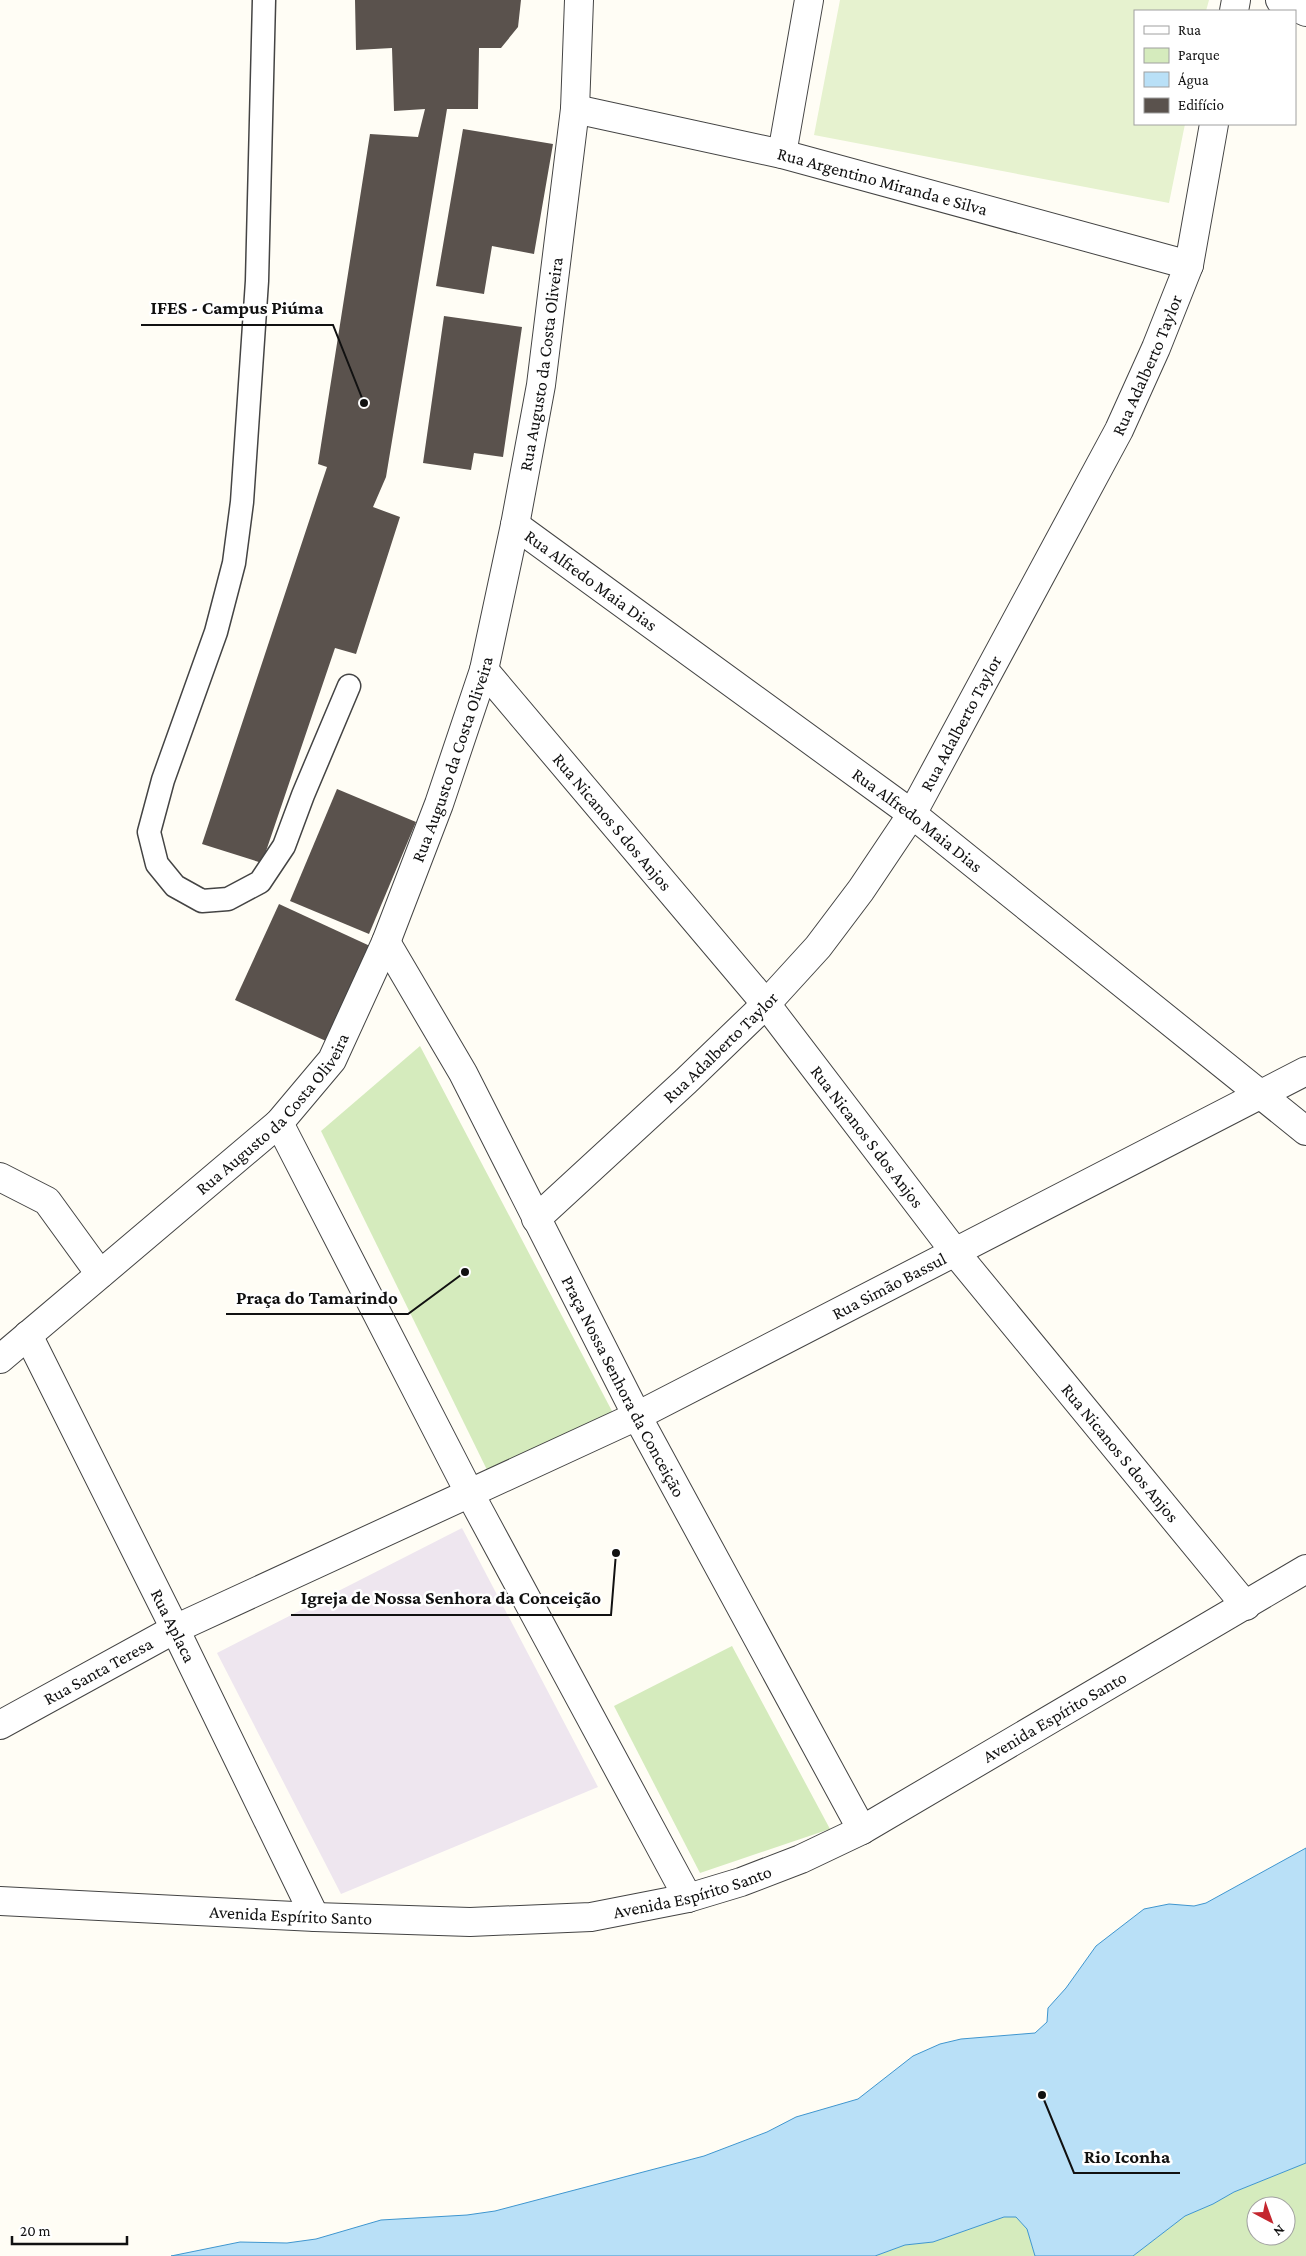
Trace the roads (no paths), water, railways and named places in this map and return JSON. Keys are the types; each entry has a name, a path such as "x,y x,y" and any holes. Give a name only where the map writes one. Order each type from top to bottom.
{"street":[{"name":"Rua Augusto da Costa Oliveira","path":"0,1359 279,1123 332,1060 386,942 439,804 484,670 515,525 541,385 575,110 579,0"},
{"path":"782,154 809,0"},
{"path":"1280,0 1306,12"},
{"name":"Rua Argentino Miranda e Silva","path":"575,110 782,154 1189,265"},
{"name":"Rua Adalberto Taylor","path":"536,1219 686,1081 766,1004 818,947 861,890 912,814 1119,430 1156,348 1189,265 1214,125"},
{"name":"Rua Alfredo Maia Dias","path":"515,525 912,814 1306,1131"},
{"name":"Rua Nicanos S dos Anjos","path":"484,670 766,1004 955,1252 1246,1606"},
{"name":"Praça Nossa Senhora da Conceição","path":"386,942 463,1073 637,1416 862,1830"},
{"name":"Rua Simão Bassul","path":"470,1494 637,1416 1306,1071"},
{"path":"279,1123 470,1494 688,1898"},
{"path":"0,1177 47,1201 100,1274"},
{"name":"Rua Aplaca","path":"28,1335 176,1629 316,1917"},
{"name":"Rua Santa Teresa","path":"0,1724 176,1629 470,1494"},
{"name":"Avenida Espírito Santo","path":"0,1901 316,1917 470,1922 591,1918 688,1898 741,1882 801,1859 862,1830 1306,1569"}],"lane":[{"path":"264,0 257,281 241,511 234,563 216,632 163,780 149,832 157,864 175,886 202,901 228,899 260,882 284,846 348,686"}],"water":[{"path":"1306,1848 1306,2163 1234,2192 1213,2204 1185,2216 1133,2256 1035,2256 1027,2229 1016,2217 1004,2217 933,2242 905,2245 875,2256 171,2256 240,2242 287,2243 316,2239 381,2220 467,2215 495,2211 704,2156 767,2132 796,2117 858,2099 913,2056 940,2044 961,2039 1035,2033 1047,2022 1048,2008 1066,1988 1096,1946 1144,1909 1169,1904 1194,1906 1206,1903"}],"place":[{"name":"IFES - Campus Piúma","path":"364,403"},
{"name":"Praça do Tamarindo","path":"465,1272"},
{"name":"Igreja de Nossa Senhora da Conceição","path":"616,1553"},
{"name":"Rio Iconha","path":"1042,2095"}]}
